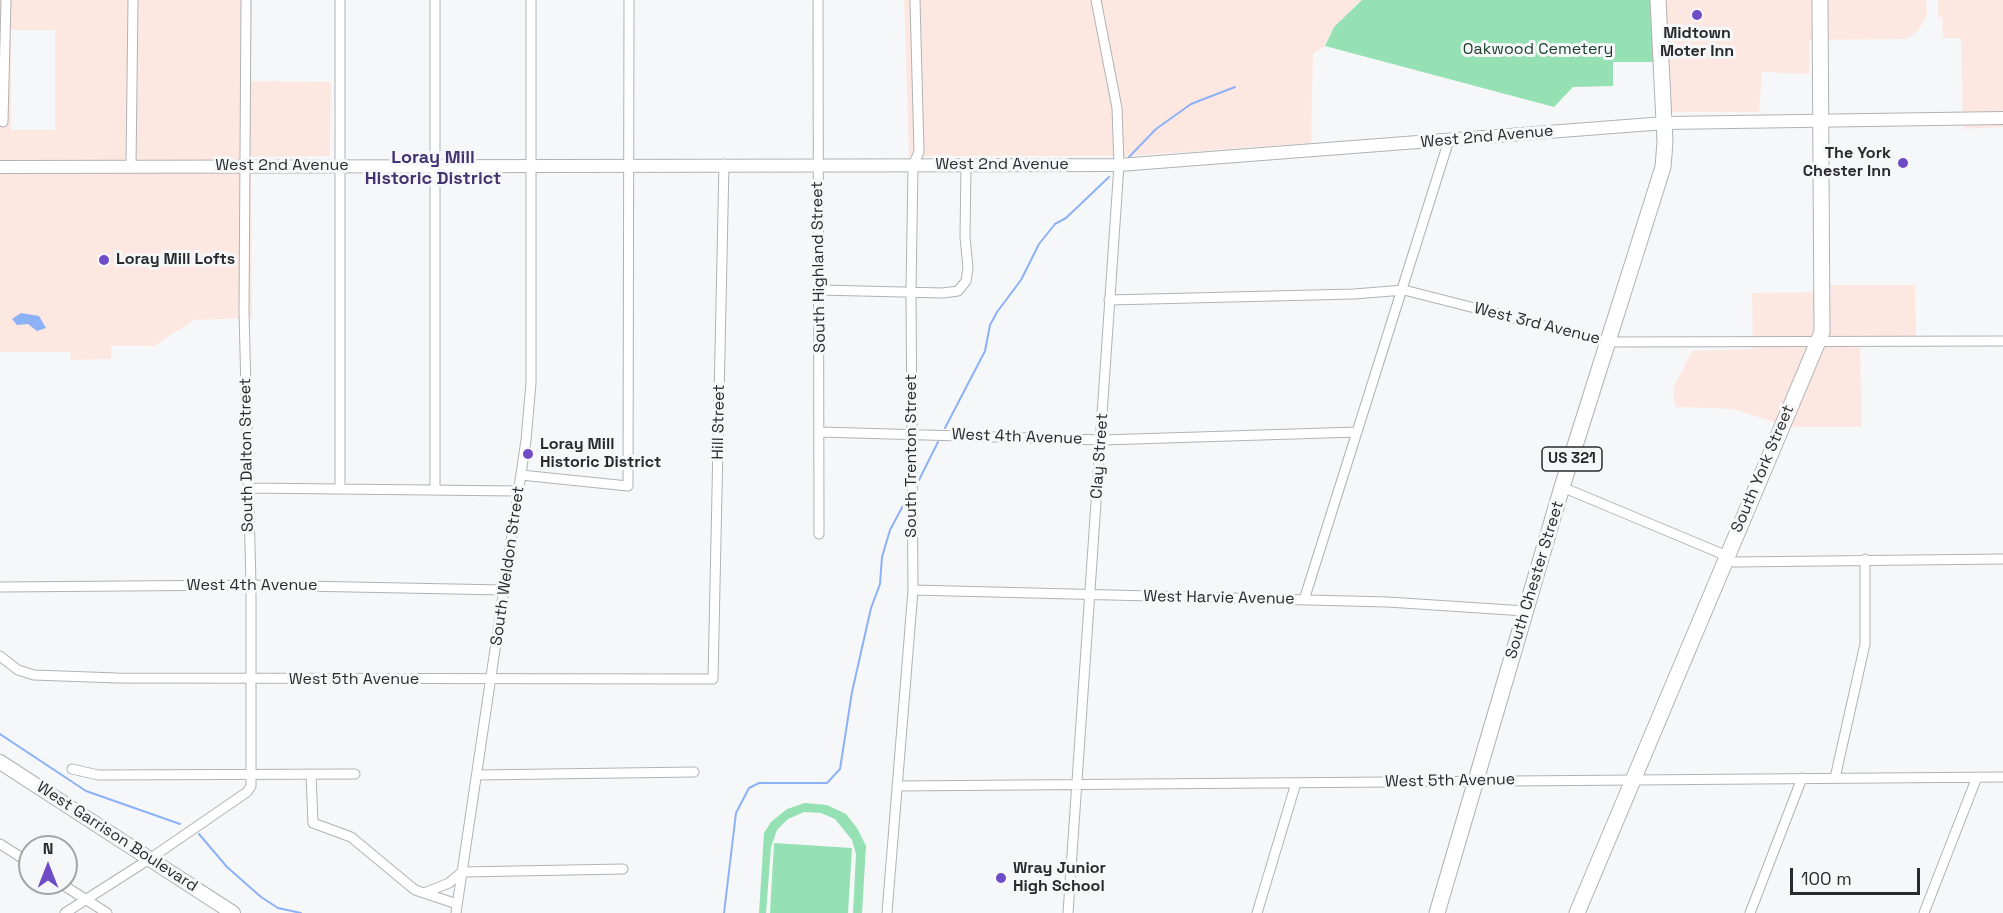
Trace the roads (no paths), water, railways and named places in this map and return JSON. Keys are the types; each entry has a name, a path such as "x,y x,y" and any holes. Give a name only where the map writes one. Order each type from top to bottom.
{"main road":[{"name":"South Chester Street","path":"1437,913 1562,487 1663,166 1665,123 1658,0"},
{"name":"South York Street","path":"1577,913 1817,343 1823,314 1820,0"},
{"name":"West Garrison Boulevard","path":"0,762 233,913"}],"street":[{"path":"3,122 6,0"},
{"path":"131,166 133,0"},
{"name":"South Dalton Street","path":"246,0 244,166 252,774"},
{"path":"339,489 340,0"},
{"path":"435,0 435,490"},
{"name":"South Weldon Street","path":"456,909 492,681 521,475 531,383 531,0"},
{"path":"521,475 628,486 628,0"},
{"name":"South Highland Street","path":"818,0 819,534"},
{"name":"South Trenton Street","path":"887,913 913,590 911,292 913,165 919,152 915,0"},
{"name":"Clay Street","path":"1068,913 1119,165 1117,108 1096,0"},
{"name":"West 2nd Avenue","path":"0,167 818,163 1119,165 1665,123 2003,118"},
{"path":"1304,600 1404,290 1449,140"},
{"name":"Hill Street","path":"713,679 724,164"},
{"path":"820,290 958,291 966,281 966,165"},
{"name":"West 3rd Avenue","path":"1109,300 1354,294 1404,290 1608,342 2003,341"},
{"name":"West 4th Avenue","path":"820,432 1102,440 1357,432"},
{"path":"1562,487 1720,553 1725,560 1734,562 2003,559"},
{"path":"249,488 517,491"},
{"path":"1835,778 1865,644 1865,559"},
{"name":"West 4th Avenue","path":"0,586 250,585 504,590"},
{"name":"West Harvie Avenue","path":"913,590 1304,600 1525,611"},
{"name":"West 5th Avenue","path":"0,656 18,670 34,675 250,680 713,679"},
{"path":"72,769 98,775 355,774"},
{"path":"477,775 694,772"},
{"path":"64,913 151,858 247,792 252,786 252,774"},
{"path":"311,774 313,823 351,837 422,893 456,909"},
{"path":"1924,913 1977,777"},
{"name":"West 5th Avenue","path":"897,786 2003,777"},
{"path":"1750,913 1802,778"},
{"path":"1257,913 1296,783"},
{"path":"0,844 18,855"},
{"path":"422,893 442,887 462,872 623,869"},
{"path":"78,895 107,913"}],"water":[{"path":"21,313 39,316 46,328 37,331 28,324 17,325 12,319"}],"waterway":[{"path":"1129,157 1156,129 1191,104 1235,87"},
{"path":"945,428 985,351 990,325 1021,280 1039,244 1055,224 1066,218 1109,177"},
{"path":"919,480 938,442"},
{"path":"724,913 736,813 749,788 759,783 827,783 840,769 852,692 871,608 880,584 882,557 890,530 907,498"},
{"path":"0,734 86,791 180,824"},
{"path":"199,834 227,867 261,897 278,908 301,913"}],"place":[{"name":"Midtown Moter Inn","path":"1697,15"},
{"name":"The York Chester Inn","path":"1903,163"},
{"name":"Loray Mill Lofts","path":"104,260"},
{"name":"Loray Mill Historic District","path":"528,454"},
{"name":"Wray Junior High School","path":"1001,878"}],"district":[{"name":"Loray Mill Historic District","path":"433,168"}],"park label":[{"name":"Oakwood Cemetery","path":"1538,50"}]}
